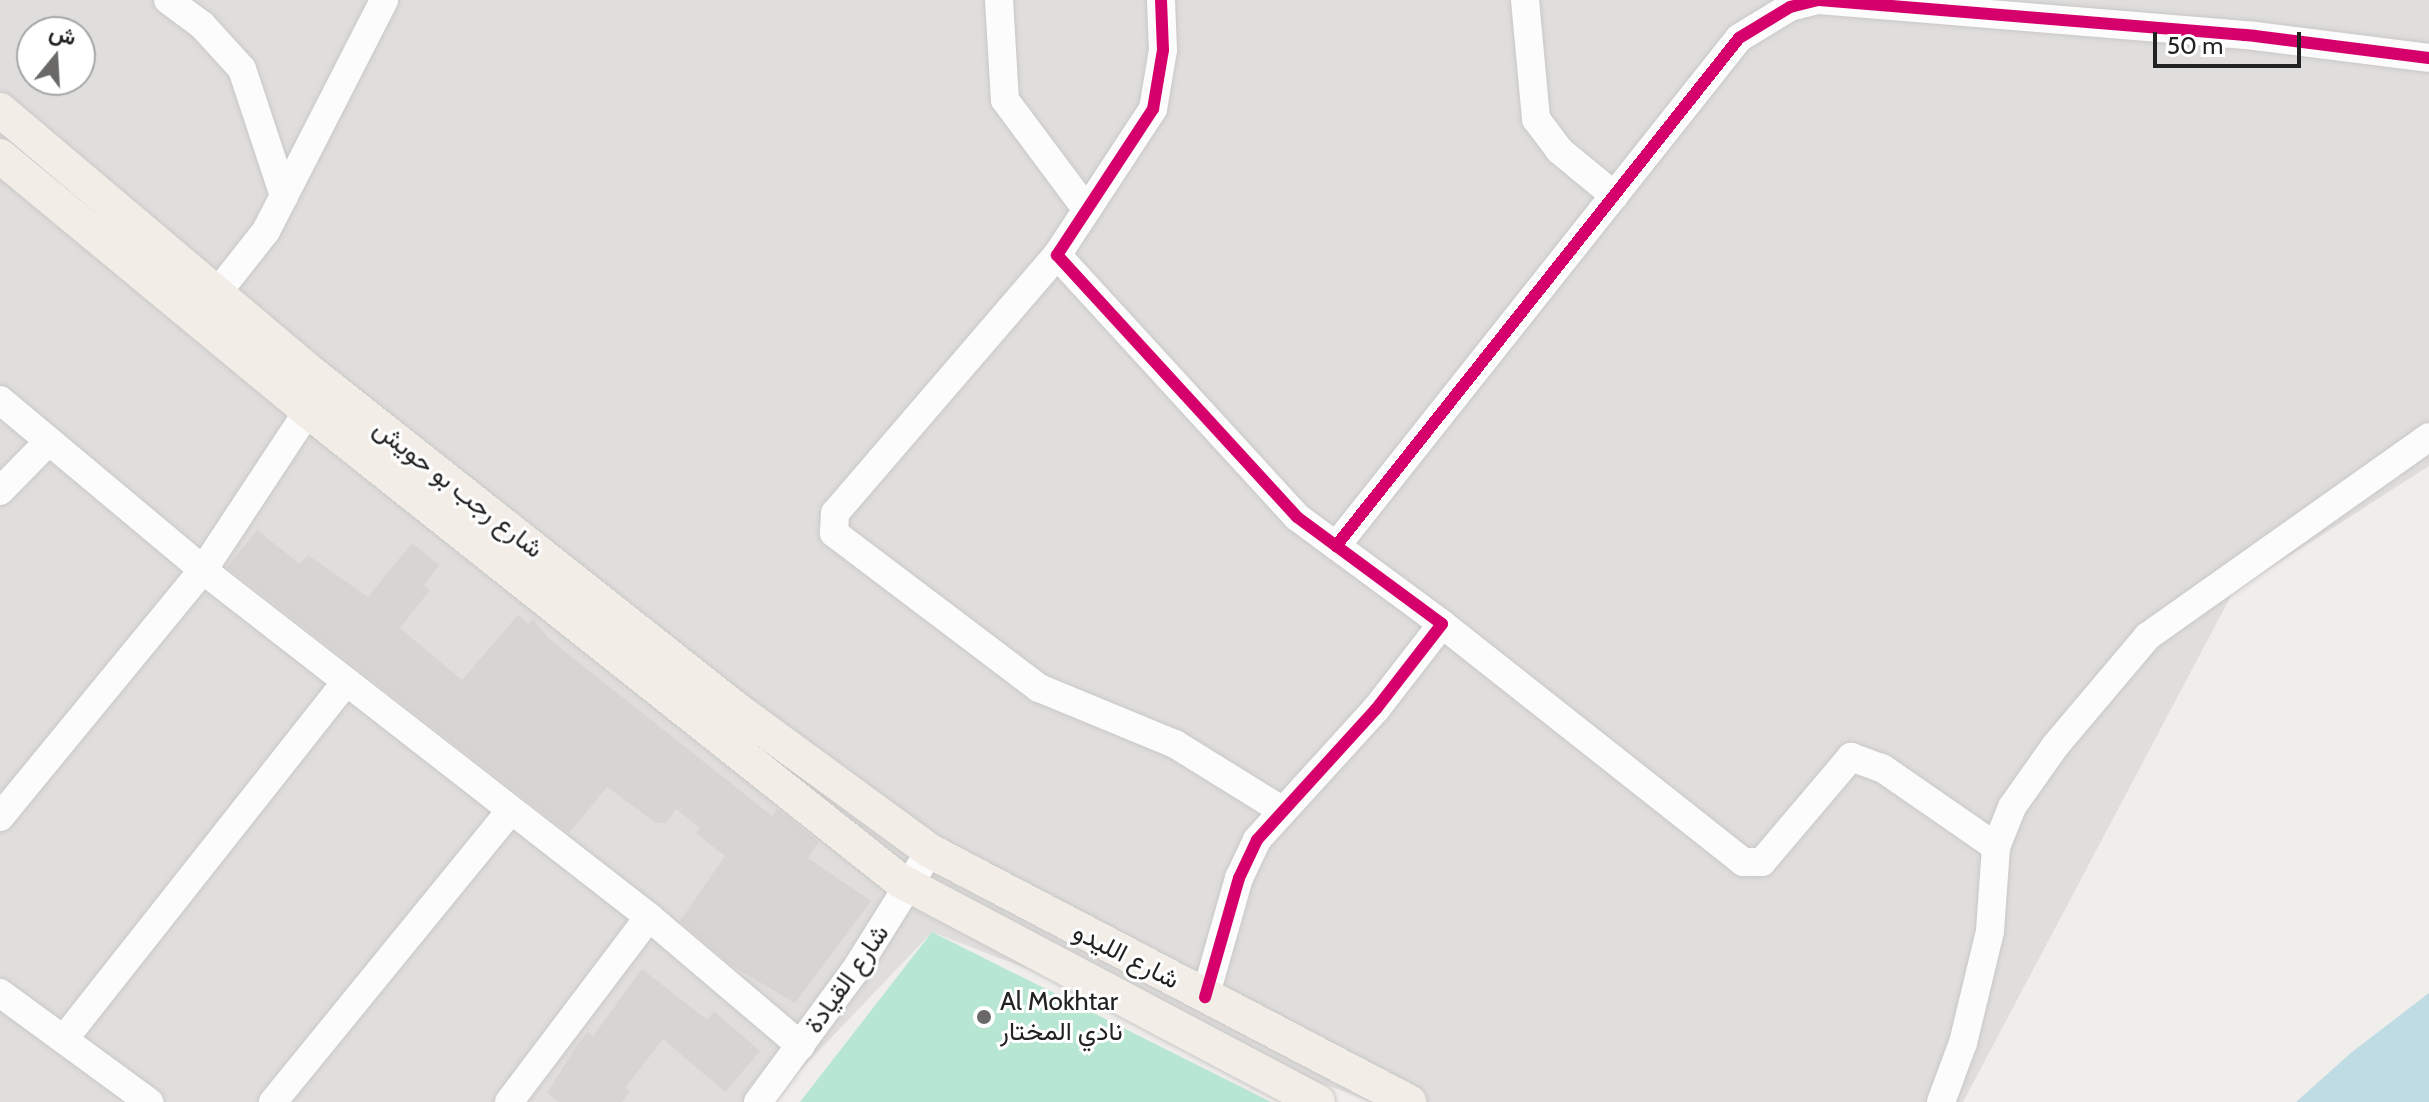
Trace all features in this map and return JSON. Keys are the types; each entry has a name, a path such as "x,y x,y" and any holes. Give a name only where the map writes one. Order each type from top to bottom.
{"main road":[{"name":"شارع رجب بو حويش","path":"0,110 217,293 736,709 930,851"},
{"name":"شارع رجب بو حويش","path":"0,156 308,411 910,886"},
{"name":"شارع الليدو","path":"930,851 1409,1102"},
{"name":"شارع الليدو","path":"910,886 1318,1102"}],"street":[{"path":"217,293 284,196 384,0"},
{"path":"999,0 1005,100 1087,210"},
{"path":"1161,0 1163,50 1153,109 1057,255 835,513 834,533 1039,688 1175,744 1280,809"},
{"path":"1525,0 1536,119 1559,150 1615,196"},
{"path":"1336,546 1739,38 1790,7 1819,0 2255,36 2429,58"},
{"path":"174,2 242,69 284,196"},
{"path":"1057,255 1297,517 1442,624 1743,862 1762,862 1851,757 1882,768 1996,847"},
{"path":"0,400 203,570 509,813 649,917 801,1046"},
{"path":"0,817 203,570 308,411"},
{"path":"1941,1102 1963,1043 1990,931 1996,847 2012,807 2055,746 2148,636 2429,437"},
{"path":"0,491 48,442"},
{"path":"1205,997 1239,878 1280,809 1325,769 1442,624"},
{"path":"64,1039 346,682"},
{"path":"273,1102 509,813"},
{"name":"شارع القيادة","path":"758,1102 801,1046 910,886 930,851"},
{"path":"509,1102 649,917"},
{"path":"0,993 149,1102"}],"shaded area":[{"path":"0,0 2429,0 2429,466 2233,592 1963,1102 1371,1102 932,932 770,1102 0,1102"}],"green space":[{"name":"Al Mokhtar نادي المختار","path":"932,932 1271,1102 800,1102"}],"water":[{"path":"2429,993 2429,1102 2296,1102 2352,1052"}],"building":[{"path":"257,530 300,564 308,555 368,597 412,543 439,565 424,585 430,590 400,628 462,680 518,615 528,624 533,619 548,638 772,816 777,809 819,842 808,858 871,901 795,1003 734,967 680,921 725,856 696,833 700,828 676,809 666,823 656,823 607,787 569,833 227,567"},
{"path":"642,969 707,1020 714,1011 760,1051 725,1092 663,1039 625,1088 630,1091 622,1102 560,1102 547,1093 577,1045 588,1032 593,1036"}],"cycle path":[{"path":"1161,0 1163,50 1153,109 1057,255 1297,517 1442,624 1376,709 1257,840 1239,878 1205,997"},
{"path":"1336,546 1739,38 1790,7 1819,0 2255,36 2429,58"}],"place":[{"name":"Al Mokhtar نادي المختار","path":"984,1017"}]}
